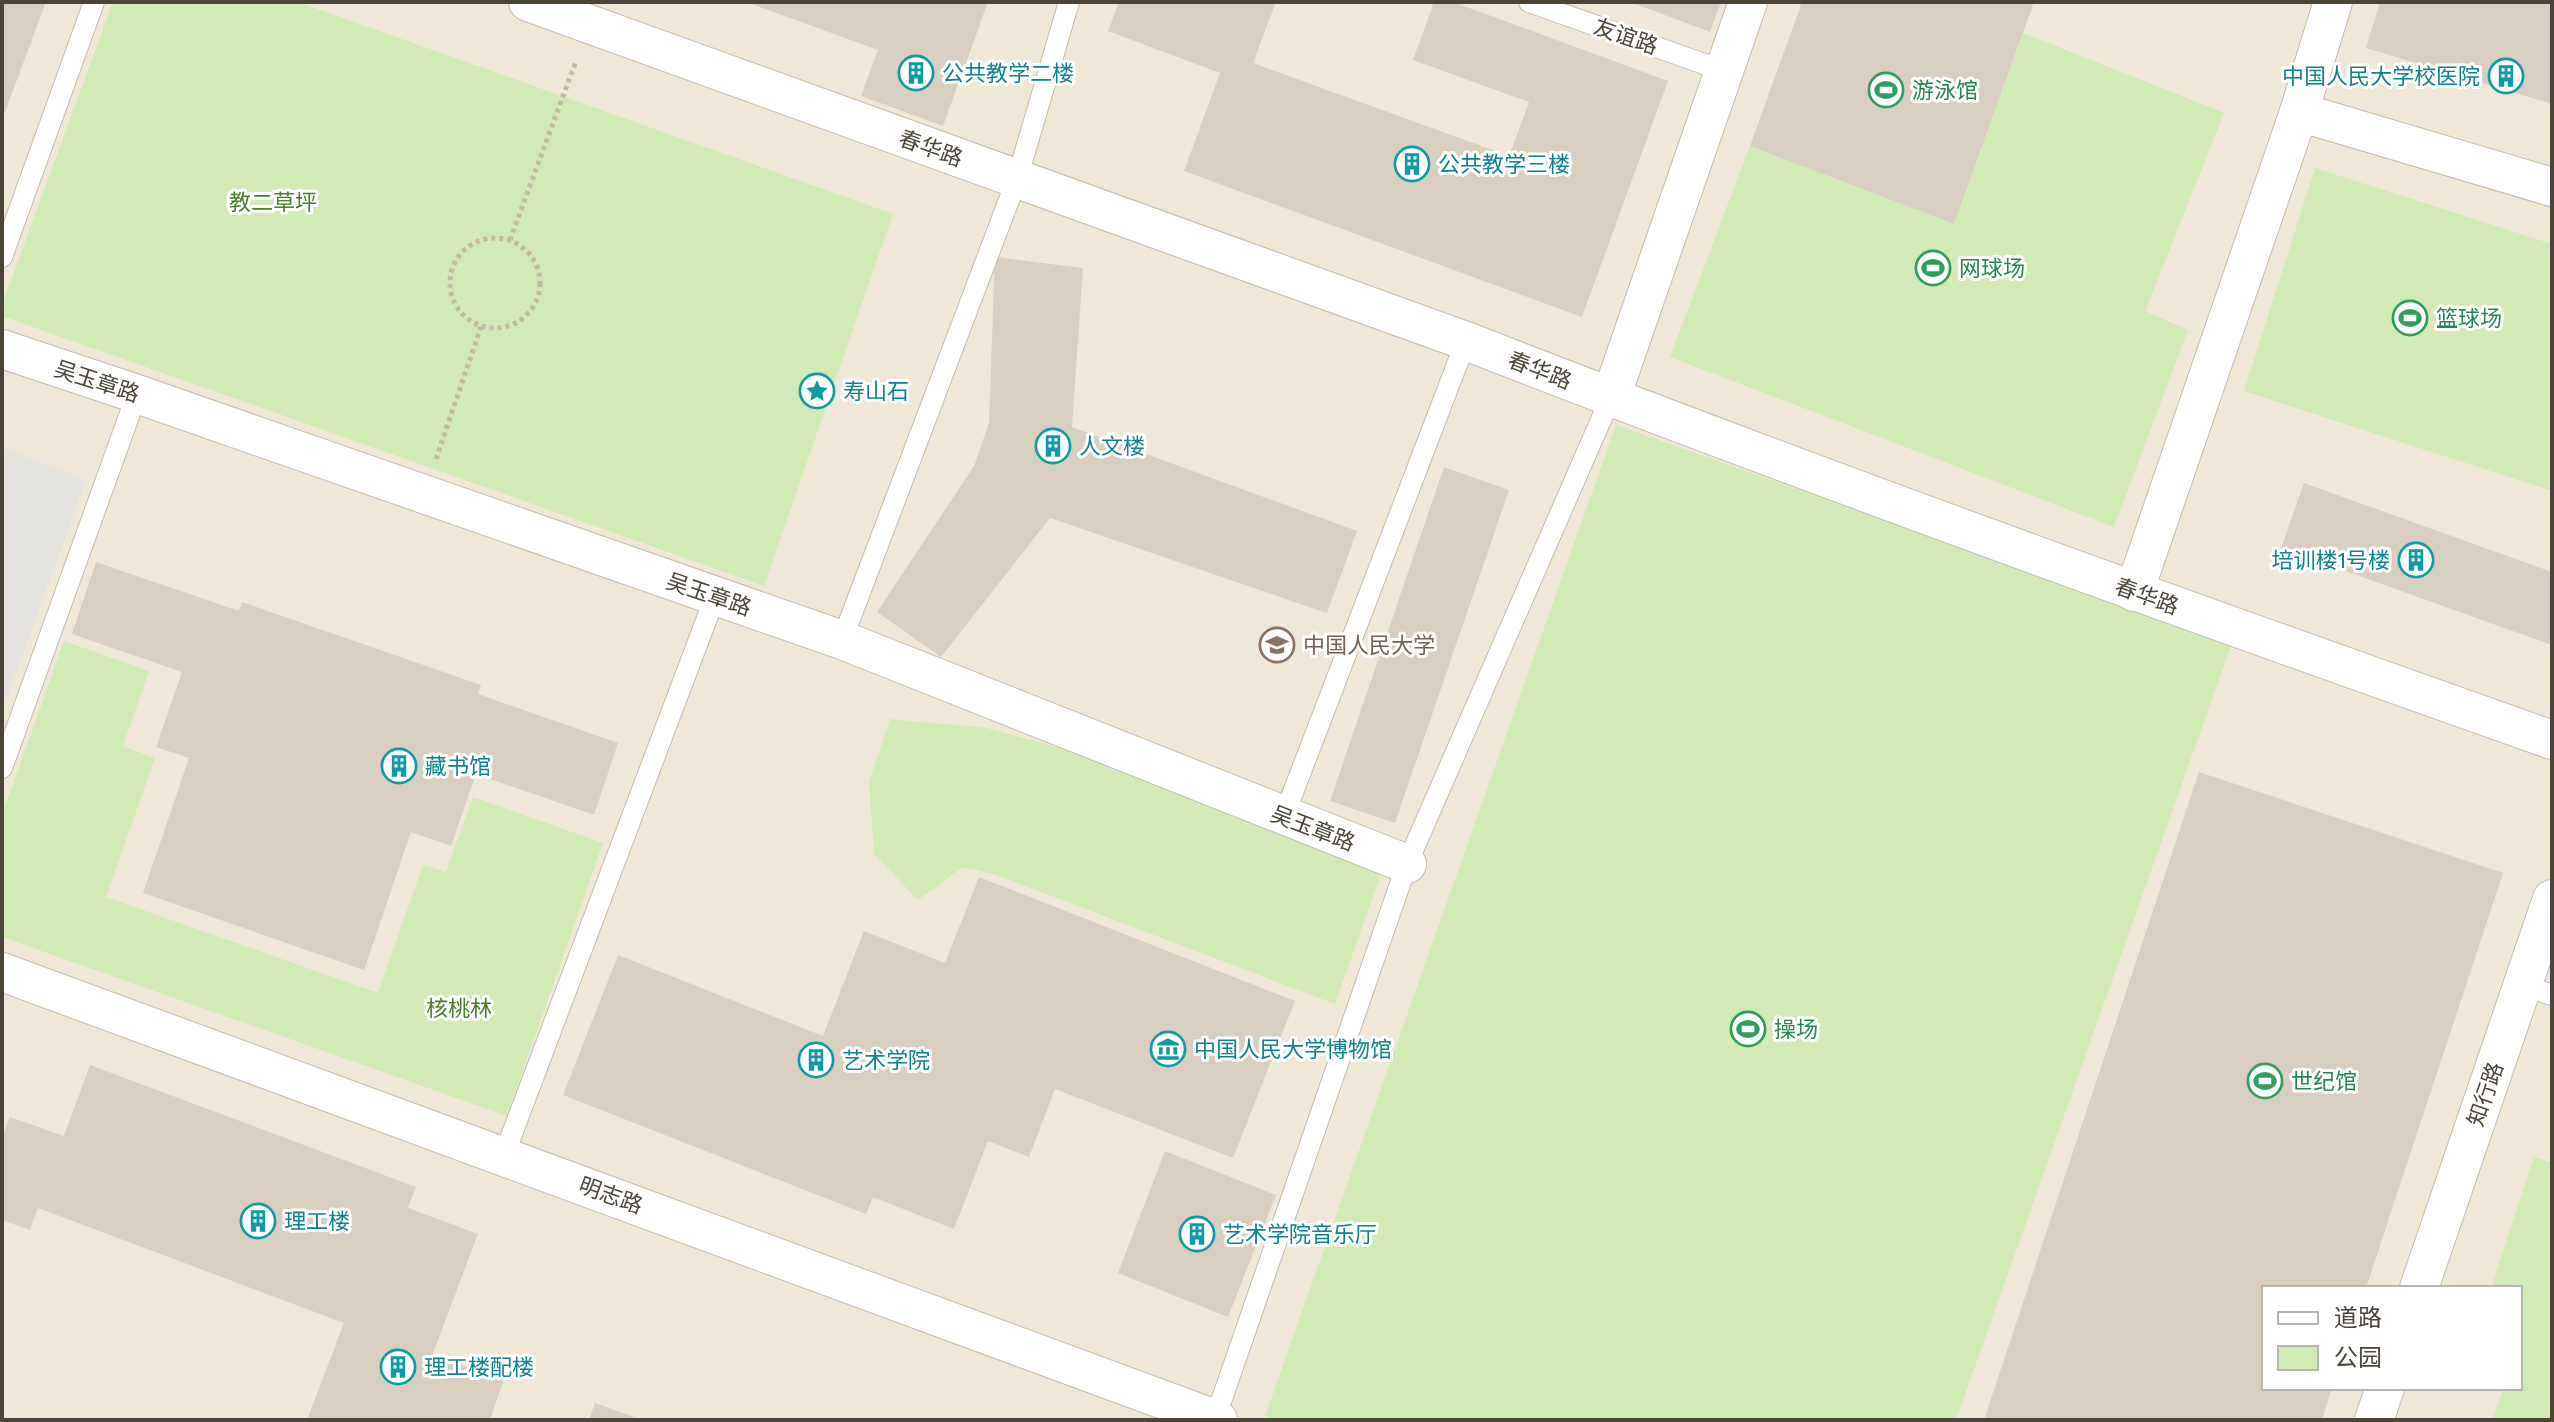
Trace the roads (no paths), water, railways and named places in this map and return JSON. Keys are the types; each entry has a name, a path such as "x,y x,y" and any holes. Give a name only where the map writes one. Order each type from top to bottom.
{"street":[{"name":"春华路","path":"528,2 1466,341 2134,592 2552,740"},
{"path":"1611,397 1748,2"},
{"path":"2134,592 2299,112 2333,2"},
{"path":"2299,112 2552,187"},
{"name":"吴玉章路","path":"2,349 842,640 1407,864"},
{"name":"知行路","path":"2420,1286 2537,990 2552,899"},
{"name":"明志路","path":"2,972 1217,1419"},
{"path":"2374,1420 2384,1390"}],"lane":[{"path":"2,257 94,2"},
{"path":"842,640 1017,179 1069,2"},
{"name":"友谊路","path":"1529,2 1724,71"},
{"path":"1284,816 1466,341"},
{"path":"2,768 137,394"},
{"path":"1217,1419 1407,864 1611,397"},
{"path":"504,1155 715,597"}],"place":[{"name":"公共教学二楼","path":"916,73"},
{"name":"中国人民大学校医院","path":"2506,76"},
{"name":"游泳馆","path":"1886,90"},
{"name":"公共教学三楼","path":"1412,164"},
{"name":"网球场","path":"1933,268"},
{"name":"篮球场","path":"2410,318"},
{"name":"寿山石","path":"817,391"},
{"name":"人文楼","path":"1053,446"},
{"name":"培训楼1号楼","path":"2416,560"},
{"name":"中国人民大学","path":"1277,645"},
{"name":"藏书馆","path":"399,766"},
{"name":"操场","path":"1748,1029"},
{"name":"中国人民大学博物馆","path":"1168,1049"},
{"name":"艺术学院","path":"816,1060"},
{"name":"世纪馆","path":"2265,1081"},
{"name":"理工楼","path":"258,1221"},
{"name":"艺术学院音乐厅","path":"1197,1234"},
{"name":"理工楼配楼","path":"398,1367"}],"park label":[{"name":"教二草坪","path":"273,202"},
{"name":"核桃林","path":"459,1008"}]}
